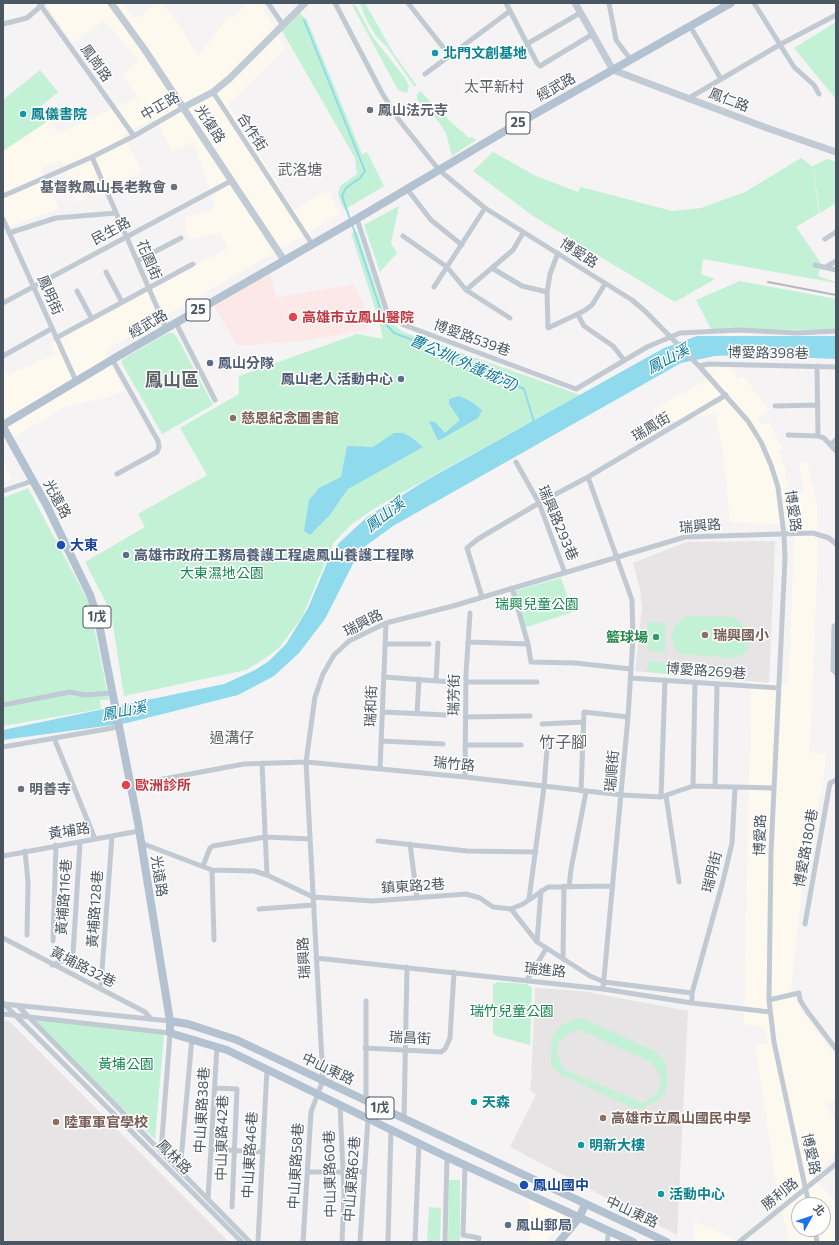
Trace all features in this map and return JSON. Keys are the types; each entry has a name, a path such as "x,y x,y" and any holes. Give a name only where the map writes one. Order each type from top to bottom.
{"main road":[{"name":"經武路","path":"3,426 112,359 731,3"},
{"name":"光遠路","path":"3,426 47,506 90,595 98,618 112,697"},
{"name":"1戊","path":"112,697 118,726"},
{"name":"光遠路","path":"118,726 139,831 170,1021 170,1033"},
{"name":"中山東路","path":"170,1021 188,1024 237,1040 585,1205 667,1242"},
{"name":"中山東路","path":"170,1033 217,1046 447,1157 633,1242"},
{"path":"559,1242 579,1218 585,1205"}],"street":[{"name":"光復路","path":"111,3 184,107 284,260"},
{"path":"268,3 283,25"},
{"name":"中正路","path":"3,196 92,157 134,136 213,92 229,79 305,3"},
{"name":"博愛路","path":"335,3 382,93 399,120 439,170 485,208 632,300 646,312 726,395 758,437 771,465 778,487 784,535 771,860 769,1000 774,1042 808,1197"},
{"path":"408,3 450,56"},
{"path":"506,3 537,63 540,66 593,34"},
{"path":"575,3 614,70"},
{"path":"609,3 616,40 630,60"},
{"path":"754,3 794,66 814,84 819,94"},
{"path":"3,24 27,18 40,4"},
{"name":"鳳崗路","path":"40,4 134,136"},
{"path":"425,74 510,10"},
{"path":"527,44 580,13"},
{"path":"689,98 781,44 836,15"},
{"path":"690,26 721,79"},
{"name":"鳳仁路","path":"614,70 836,152"},
{"name":"合作街","path":"213,92 312,244"},
{"name":"花園街","path":"92,157 166,328"},
{"name":"民生路","path":"3,303 231,180"},
{"path":"406,189 431,220 462,245"},
{"path":"434,287 485,208"},
{"path":"9,233 56,218 104,215 116,212"},
{"name":"鳳明街","path":"3,219 51,329 76,381"},
{"name":"博愛路539巷","path":"353,221 387,312 404,325 576,389 624,360"},
{"path":"825,239 836,232"},
{"path":"466,290 513,250 523,233"},
{"path":"403,236 447,266 466,290 510,318"},
{"path":"137,261 181,238"},
{"path":"558,253 550,274 547,292 548,328 578,315 592,305 605,284"},
{"path":"826,267 836,261"},
{"path":"56,338 193,264"},
{"path":"815,265 836,270"},
{"path":"492,268 522,286 547,292"},
{"path":"106,272 122,302"},
{"path":"77,291 92,318"},
{"path":"578,315 584,326 613,346 624,360 671,339 680,333 725,330 797,334 836,331"},
{"path":"176,323 215,400"},
{"path":"3,356 51,329"},
{"path":"112,359 158,441 159,447 157,452 117,474"},
{"name":"博愛路398巷","path":"697,364 836,367"},
{"path":"817,366 818,436"},
{"name":"瑞鳳街","path":"482,597 467,548 478,539 539,503 588,477 726,395"},
{"path":"775,406 818,405"},
{"path":"788,435 818,436 824,438 836,451"},
{"path":"831,444 836,440"},
{"name":"瑞興路293巷","path":"516,462 539,503 565,573"},
{"path":"588,477 618,558"},
{"path":"3,491 32,481"},
{"name":"瑞興路","path":"317,1093 323,1080 306,762 315,697 323,674 334,655 349,641 386,623 618,558 685,536 784,535 813,533 829,538 836,544"},
{"name":"瑞順街","path":"603,989 622,795 631,669 632,600 618,558"},
{"path":"512,588 528,644 531,662 575,663 631,669"},
{"name":"瑞芳街","path":"465,777 466,682 470,613"},
{"name":"瑞和街","path":"380,769 386,623"},
{"path":"836,626 834,626 833,670 836,673"},
{"path":"436,681 438,642"},
{"path":"468,642 528,644"},
{"path":"386,644 429,644"},
{"path":"384,677 451,682"},
{"name":"博愛路269巷","path":"630,678 779,688"},
{"path":"417,714 419,680"},
{"path":"665,680 664,796 679,882"},
{"path":"466,682 538,682"},
{"path":"692,786 695,682"},
{"path":"715,786 717,684"},
{"path":"3,705 70,692 84,695 112,697"},
{"path":"383,712 446,715"},
{"path":"563,959 567,887 584,791 584,712 628,717"},
{"path":"466,717 530,716"},
{"path":"542,724 584,722"},
{"path":"3,747 118,726"},
{"path":"529,899 544,787 548,736"},
{"path":"54,738 95,839"},
{"path":"382,741 443,744"},
{"path":"465,746 521,745"},
{"name":"瑞竹路","path":"131,785 244,764 306,762 465,777 622,795 664,796 692,786 774,788"},
{"path":"262,763 264,837 267,875"},
{"name":"博愛路180巷","path":"805,924 830,783 836,780"},
{"name":"瑞明街","path":"692,1003 692,993 732,842 735,788"},
{"name":"黃埔路","path":"3,856 56,845 139,831"},
{"name":"黃埔路128巷","path":"101,984 112,836"},
{"path":"203,866 210,848 213,846 264,837 310,839"},
{"path":"378,841 467,851 536,852"},
{"name":"黃埔路116巷","path":"52,965 69,958 73,954 80,842"},
{"path":"141,843 212,870 254,871 267,875 313,897"},
{"path":"410,844 417,898"},
{"path":"53,941 56,845"},
{"path":"25,851 28,882 26,935"},
{"path":"212,870 214,940"},
{"path":"613,886 554,886 541,891 519,906 511,909 537,942 580,971 604,982 692,993"},
{"path":"537,942 541,891"},
{"name":"鎮東路2巷","path":"313,897 373,901 466,894 480,898 493,907 511,909"},
{"path":"259,909 314,905"},
{"name":"黃埔路32巷","path":"3,938 52,965 145,1012 152,1019"},
{"path":"527,980 546,949"},
{"name":"瑞進路","path":"316,958 603,989 692,1003 770,1012"},
{"path":"404,1119 407,967"},
{"name":"瑞昌街","path":"365,1048 441,1052 445,1049 450,1038 454,972"},
{"path":"769,1000 798,993 806,1011 836,1049"},
{"path":"366,1001 366,1101"},
{"name":"中山東路","path":"3,1004 170,1021"},
{"name":"鳳林路","path":"3,1004 242,1242"},
{"name":"鳳林路","path":"18,1006 250,1242"},
{"name":"中山東路","path":"3,1014 170,1033"},
{"path":"159,1159 161,1152 170,1033"},
{"path":"180,1171 192,1038"},
{"name":"中山東路38巷","path":"208,1199 217,1046"},
{"name":"中山東路46巷","path":"258,1242 267,1069"},
{"name":"中山東路42巷","path":"215,1088 237,1089 232,1207"},
{"name":"中山東路58巷","path":"303,1242 311,1112 317,1093"},
{"name":"中山東路60巷","path":"340,1105 343,1172 342,1242"},
{"name":"中山東路62巷","path":"360,1242 368,1118"},
{"path":"388,1242 391,1130"},
{"path":"415,1242 419,1143"},
{"path":"211,1149 262,1152"},
{"path":"445,1242 447,1157"},
{"name":"勝利路","path":"739,1242 836,1164"},
{"path":"465,1165 463,1235 479,1238 478,1242"},
{"path":"308,1172 364,1172"},
{"path":"607,1242 608,1231"}],"shaded area":[{"path":"49,3 122,3 136,19 156,3 160,3 176,20 198,56 228,17 233,17 245,7 241,3 261,3 285,48 229,105 294,210 328,190 340,214 105,351 124,391 109,397 65,407 3,443 3,367 8,375 55,354 51,343 228,248 220,233 189,240 184,217 215,210 209,185 194,142 172,151 155,118 122,135 142,171 125,181 77,202 61,160 41,168 59,209 3,229 3,151 48,121 58,134 138,97 121,74 139,61 104,20 73,43 46,5"},
{"name":"高雄市立鳳山醫院","path":"270,273 276,298 353,284 364,304 367,329 311,340 238,346 214,306"},
{"path":"715,364 728,364 738,379 743,376 769,410 757,418 763,425 769,422 783,449 777,451 785,467 789,496 804,493 799,463 807,461 817,505 818,551 810,752 826,754 824,777 803,883 791,988 800,1009 836,1056 836,1100 825,1105 836,1121 836,1152 813,1177 831,1197 791,1197 791,1237 831,1237 831,1197 836,1203 836,1242 790,1242 778,1198 757,1058 756,1044 768,1044 765,1028 744,1024 751,681 788,684 795,522 777,525 730,522 723,455 716,414 660,423 652,410 715,375 707,367"},
{"path":"3,458 12,479 3,482"},
{"name":"瑞興國小","path":"775,541 769,683 635,671 642,608 640,589 633,563 686,542"},
{"name":"高雄市立鳳山國民中學","path":"535,988 582,991 688,1011 677,1235 510,1147 536,1095 530,1090"},
{"name":"陸軍軍官學校","path":"3,1020 9,1021 229,1242 3,1242"},
{"path":"529,1199 564,1215 546,1242 529,1242"},
{"path":"694,1221 740,1242 698,1242 693,1240"}],"green space":[{"path":"351,3 356,6 372,36 405,78 409,86 407,93 398,90"},
{"path":"360,3 365,3 394,54 417,86 414,86 387,47 376,36 366,19"},
{"path":"298,11 307,20 362,154 367,152 384,186 344,210 338,195 340,186 357,174 355,158 281,29"},
{"path":"836,22 836,99 794,48"},
{"name":"鳳儀書院","path":"40,70 58,92 40,107 48,121 3,151 3,100"},
{"path":"420,91 469,138 472,137 476,140 452,156 446,133 435,117 417,100 417,94"},
{"path":"493,152 536,176 578,192 581,187 672,211 701,208 745,192 801,158 813,167 819,213 796,227 821,263 818,276 836,283 703,259 701,274 715,279 675,302 533,216 473,171"},
{"path":"827,159 836,162 836,203 820,213 813,166"},
{"path":"399,206 391,243 397,253 380,272 364,225"},
{"name":"大東濕地公園","path":"357,231 386,319 403,332 580,395 378,506 352,524 334,542 302,617 279,648 261,661 246,670 124,696 111,612 85,562 145,527 138,514 207,475 180,428 239,394 239,376 357,334 383,339 379,321 351,233"},
{"path":"740,281 836,299 836,330 711,329 696,300"},
{"path":"168,333 173,333 177,337 213,405 162,434 121,362 123,359"},
{"path":"28,488 89,603 109,700 100,700 101,709 3,726 3,498"},
{"name":"瑞興兒童公園","path":"561,578 573,612 524,628 514,591"},
{"path":"686,616 734,617 749,630 751,638 746,652 735,658 681,654 675,649 671,637 675,626"},
{"name":"籃球場","path":"648,622 666,623 665,652 647,651"},
{"name":"籃球場","path":"649,661 675,664 675,675 648,672"},
{"path":"684,665 711,666 710,678 684,675"},
{"path":"716,665 734,667 734,680 715,678"},
{"name":"瑞竹兒童公園","path":"497,982 527,984 532,988 530,1045 496,1036 493,1033 493,985"},
{"name":"黃埔公園","path":"28,1016 164,1034 155,1139 39,1030"},
{"path":"582,1018 656,1052 663,1059 667,1069 666,1091 660,1099 642,1109 633,1108 559,1074 551,1065 552,1038 558,1028 569,1021","holes":["580,1030 651,1062 660,1075 661,1084 658,1092 642,1103 563,1069 557,1054 558,1044 569,1033"]},
{"path":"449,1180 460,1180 460,1242 448,1242"},
{"path":"429,1207 441,1208 440,1242 427,1242"}],"water":[{"name":"鳳山溪","path":"697,336 836,336 836,359 742,355 715,356 681,363 393,526 360,550 325,619 299,653 274,676 238,695 127,723 3,740 3,730 224,684 255,670 269,661 286,644 308,608 327,563 339,543 367,517 425,481 664,348"},
{"path":"459,396 470,401 482,410 478,418 438,441 429,421 435,422 445,433 460,420 449,404 449,399"},
{"path":"394,433 403,433 411,437 423,447 348,489 329,516 310,535 304,531 309,500 319,488 341,477 347,446 373,447"}],"waterway":[{"name":"曹公圳(外護城河)","path":"304,20 365,171 360,178 346,188 342,196 350,219"},
{"name":"曹公圳(外護城河)","path":"352,224 385,323 394,333 445,352 524,389 534,422"}],"railway":[{"path":"768,282 836,295"}],"place":[{"name":"北門文創基地","path":"435,53"},
{"name":"鳳山法元寺","path":"370,110"},
{"name":"鳳儀書院","path":"23,114"},
{"name":"基督教鳳山長老教會","path":"174,187"},
{"name":"高雄市立鳳山醫院","path":"293,317"},
{"name":"鳳山分隊","path":"210,363"},
{"name":"鳳山老人活動中心","path":"401,379"},
{"name":"慈恩紀念圖書館","path":"233,418"},
{"name":"大東","path":"61,545"},
{"name":"高雄市政府工務局養護工程處鳳山養護工程隊","path":"126,555"},
{"name":"瑞興國小","path":"705,635"},
{"name":"籃球場","path":"656,637"},
{"name":"歐洲診所","path":"126,785"},
{"name":"明善寺","path":"21,789"},
{"name":"天森","path":"474,1102"},
{"name":"高雄市立鳳山國民中學","path":"603,1118"},
{"name":"陸軍軍官學校","path":"56,1122"},
{"name":"明新大樓","path":"581,1145"},
{"name":"鳳山國中","path":"524,1185"},
{"name":"活動中心","path":"661,1194"},
{"name":"鳳山郵局","path":"508,1225"}],"district":[{"name":"太平新村","path":"494,87"},
{"name":"武洛塘","path":"300,170"},
{"name":"鳳山區","path":"172,380"},
{"name":"過溝仔","path":"232,738"},
{"name":"竹子腳","path":"563,743"}]}
